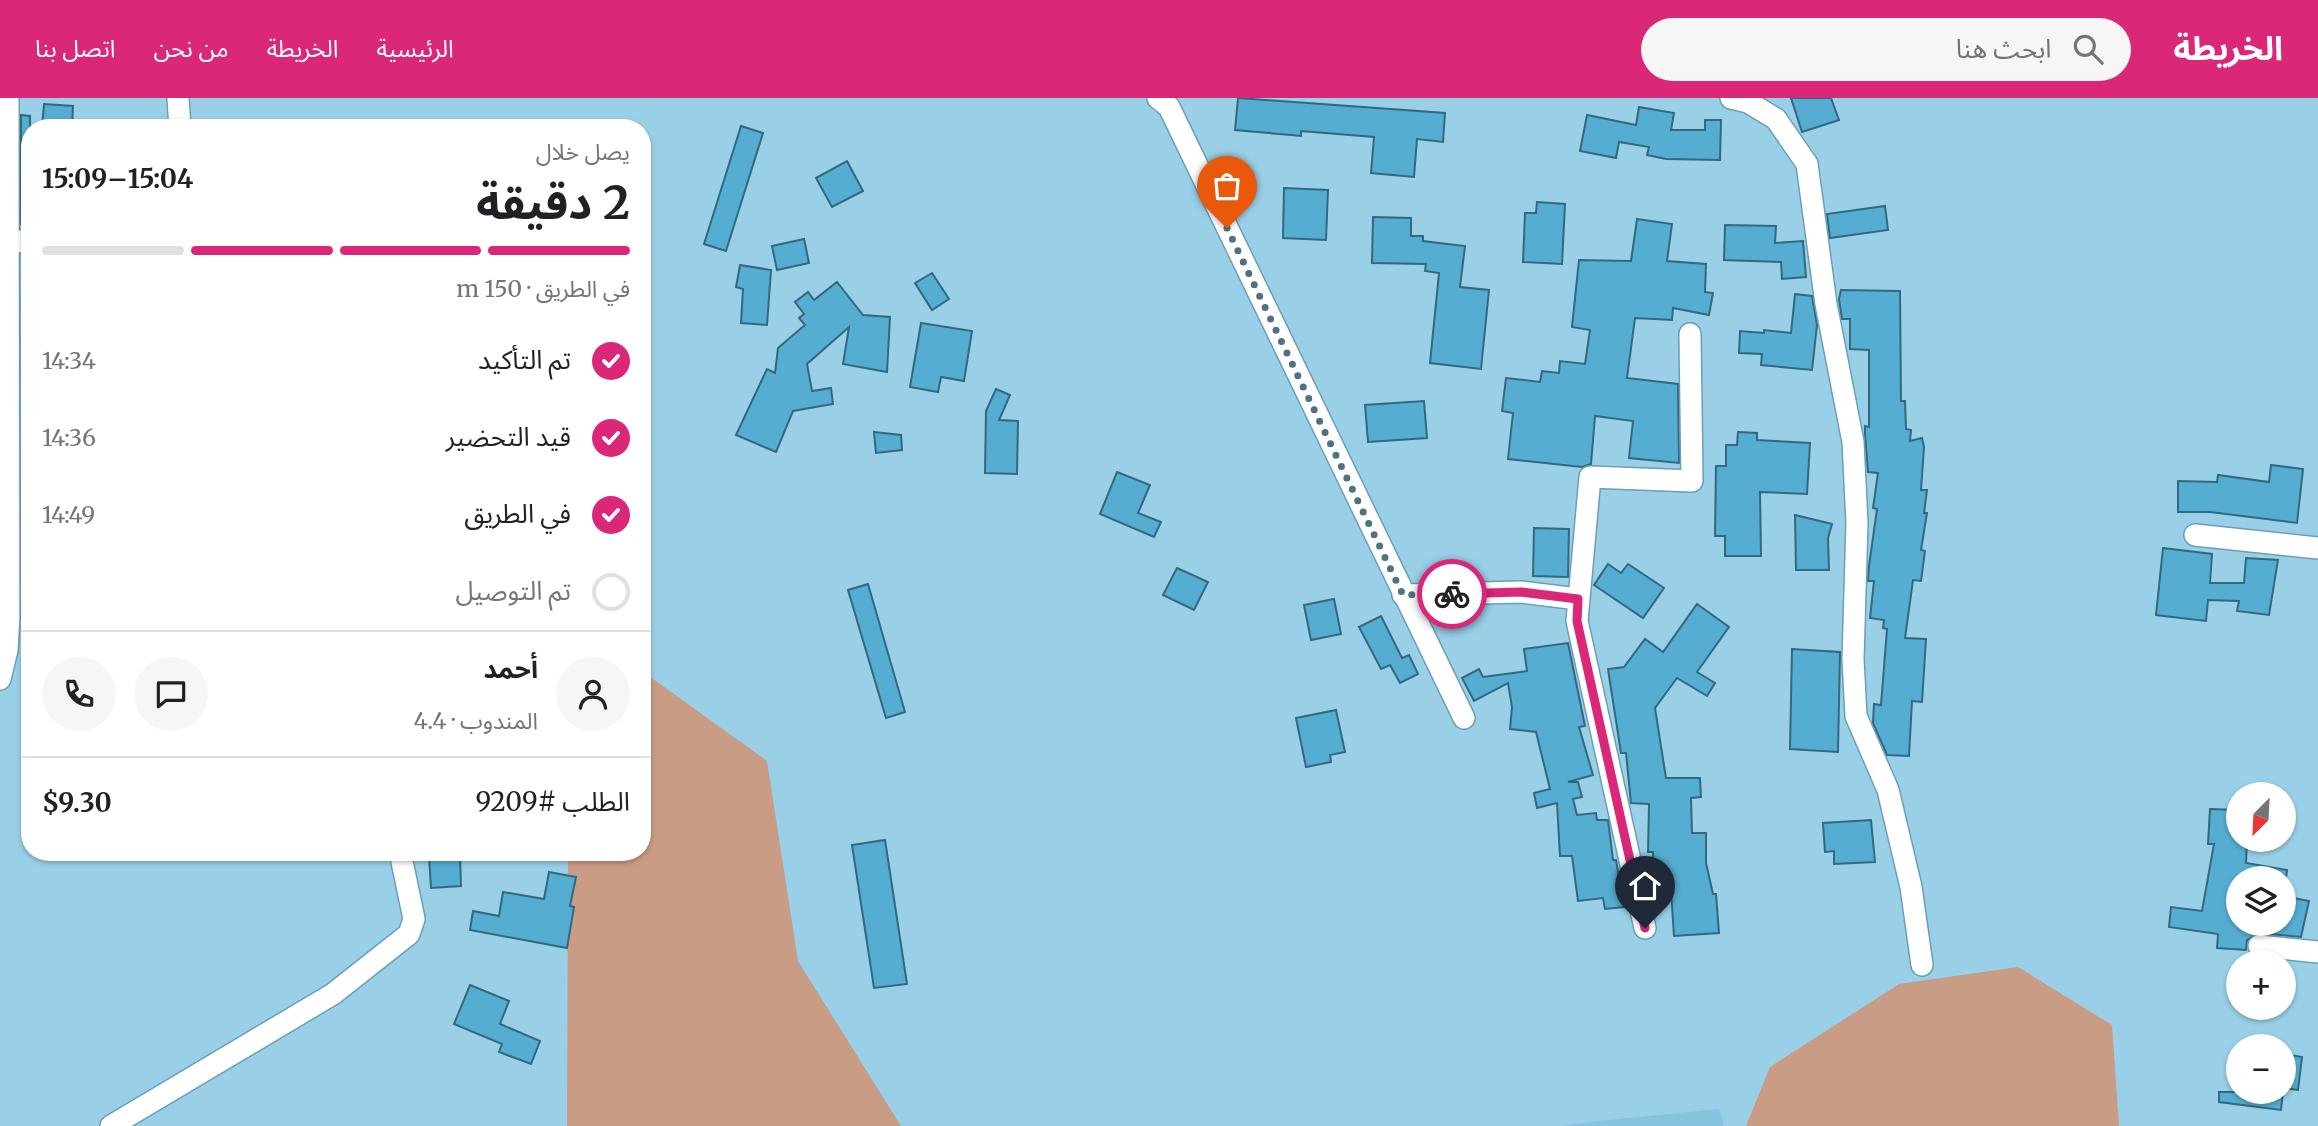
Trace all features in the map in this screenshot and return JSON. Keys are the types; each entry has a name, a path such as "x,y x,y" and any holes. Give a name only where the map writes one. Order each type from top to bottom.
{"street":[{"path":"0,679 7,650 9,618 8,98"},
{"path":"178,98 179,119"},
{"path":"1158,98 1168,107 1464,718"},
{"path":"1731,98 1748,102 1776,119 1807,164 1826,304 1853,442 1857,523 1853,659 1856,716 1888,790 1911,887 1922,965"},
{"path":"8,244 21,241"},
{"path":"1645,928 1577,621 1578,599 1590,477 1692,481 1690,334"},
{"path":"2195,535 2318,548"},
{"path":"1403,595 1521,592 1578,599"},
{"path":"111,1126 333,994 409,934 414,919 402,861"},
{"path":"2259,946 2318,952"}],"shaded area":[{"path":"651,677 767,761 798,961 901,1126 567,1126 568,861 651,861"},
{"path":"2018,967 2112,1025 2119,1126 1746,1126 1770,1067 1899,984"},
{"path":"1719,1109 1724,1126 1561,1126 1588,1122"}],"building":[{"path":"1238,98 1445,113 1443,142 1417,139 1414,177 1371,173 1374,137 1301,131 1301,136 1235,130"},
{"path":"1791,98 1831,98 1839,120 1802,132"},
{"path":"44,104 73,106 72,119 43,119"},
{"path":"1639,107 1674,113 1671,130 1705,130 1705,120 1721,120 1720,160 1666,159 1647,155 1649,147 1619,142 1616,158 1580,151 1587,115 1636,125"},
{"path":"21,115 30,116 30,119 21,119"},
{"path":"741,126 763,133 726,251 704,244"},
{"path":"847,161 863,191 832,207 816,178"},
{"path":"1284,188 1328,190 1326,240 1283,238"},
{"path":"1537,202 1565,204 1562,264 1523,262 1525,213 1536,213"},
{"path":"1885,206 1888,230 1830,238 1827,214"},
{"path":"1373,217 1411,218 1411,236 1423,236 1423,241 1465,246 1460,287 1489,290 1481,369 1430,363 1439,273 1425,271 1426,264 1372,263"},
{"path":"1637,219 1672,224 1667,261 1706,264 1705,292 1713,293 1709,315 1673,308 1672,320 1635,318 1627,378 1678,384 1679,463 1629,458 1633,421 1595,416 1591,464 1582,467 1508,459 1513,413 1502,411 1506,378 1540,382 1542,371 1559,373 1560,361 1585,364 1590,330 1572,327 1579,260 1631,261"},
{"path":"1725,225 1776,226 1775,243 1803,241 1806,277 1782,279 1781,262 1724,260"},
{"path":"804,239 809,263 777,270 772,246"},
{"path":"740,265 771,270 767,325 741,323 743,289 736,287"},
{"path":"932,273 949,299 932,310 915,283"},
{"path":"837,282 863,315 890,317 887,372 843,364 849,327 807,364 812,391 831,388 833,404 793,411 776,452 736,435 767,369 775,373 778,348 805,325 799,318 804,314 795,302 808,292 814,300"},
{"path":"1841,290 1900,291 1901,401 1905,401 1906,429 1911,430 1910,441 1922,438 1924,447 1921,490 1927,490 1924,513 1927,513 1921,550 1925,551 1921,581 1913,580 1905,638 1926,639 1922,702 1912,701 1909,756 1887,755 1873,723 1874,704 1881,705 1887,629 1883,628 1884,620 1870,618 1874,581 1868,581 1877,509 1873,508 1878,473 1868,472 1865,433 1865,426 1869,427 1869,350 1850,349 1850,319 1842,319 1839,299"},
{"path":"1795,294 1812,296 1817,325 1812,370 1761,365 1762,354 1739,353 1740,331 1791,333"},
{"path":"921,323 972,331 964,381 941,377 938,392 910,387"},
{"path":"996,389 1010,395 999,420 1018,421 1017,474 985,473 986,411"},
{"path":"1424,401 1427,438 1368,442 1365,405"},
{"path":"874,432 901,435 902,450 876,453"},
{"path":"1738,432 1757,433 1757,440 1810,443 1807,494 1760,492 1761,556 1725,556 1725,536 1715,536 1716,466 1726,466 1726,445 1737,445"},
{"path":"2271,465 2303,469 2297,523 2210,512 2178,512 2178,481 2217,482 2218,475 2269,482"},
{"path":"1117,472 1150,485 1138,513 1161,522 1154,537 1100,514"},
{"path":"1795,515 1832,524 1828,538 1829,570 1796,570"},
{"path":"1534,528 1569,529 1568,577 1533,576"},
{"path":"2163,548 2212,554 2210,583 2244,583 2246,558 2278,560 2269,615 2237,611 2239,601 2208,600 2206,621 2156,615"},
{"path":"1608,564 1621,573 1628,564 1664,588 1643,618 1594,585"},
{"path":"1177,568 1208,582 1194,610 1163,595"},
{"path":"868,584 905,712 886,718 848,590"},
{"path":"1334,599 1341,634 1311,640 1304,605"},
{"path":"1697,604 1729,627 1697,672 1715,683 1707,696 1677,678 1655,708 1666,778 1700,778 1701,797 1691,798 1692,833 1706,833 1706,863 1713,894 1716,894 1719,933 1674,936 1671,891 1653,891 1653,852 1648,852 1649,804 1631,803 1626,753 1621,753 1608,669 1624,667 1645,639 1663,652"},
{"path":"1381,616 1402,658 1409,655 1418,674 1400,683 1390,665 1381,669 1359,627"},
{"path":"1568,643 1585,726 1579,727 1593,775 1568,782 1578,782 1582,797 1573,799 1577,815 1596,813 1597,820 1608,820 1613,860 1616,860 1624,907 1605,909 1603,898 1578,901 1572,856 1560,856 1557,803 1537,808 1534,793 1550,789 1536,732 1510,729 1512,707 1508,683 1474,701 1462,678 1479,669 1483,677 1527,671 1524,649"},
{"path":"1792,649 1840,652 1838,752 1790,749"},
{"path":"1336,710 1345,752 1330,755 1331,762 1306,767 1296,718"},
{"path":"2210,809 2226,810 2226,852 2246,852 2246,863 2264,866 2226,866 2226,936 2254,936 2247,940 2246,950 2217,948 2218,934 2169,927 2171,907 2202,911 2214,844 2208,844"},
{"path":"1871,820 1875,862 1834,864 1834,851 1825,852 1823,823"},
{"path":"885,840 907,984 874,988 852,845"},
{"path":"429,861 460,861 461,886 431,888"},
{"path":"549,872 576,877 570,906 574,907 567,948 470,930 473,911 499,916 503,892 544,899"},
{"path":"2296,898 2309,901 2301,937 2291,936 2296,936"},
{"path":"470,985 509,1001 500,1024 540,1041 531,1064 499,1052 502,1044 454,1024"},
{"path":"2296,1056 2302,1057 2296,1090"},
{"path":"2219,1092 2226,1092 2226,1103 2219,1102"},
{"path":"2234,1104 2282,1104 2281,1110"}],"way so far":[{"path":"1227,228 1403,595 1452,594"}],"route":[{"path":"1452,594 1521,592 1578,599 1577,621 1645,928"}]}
